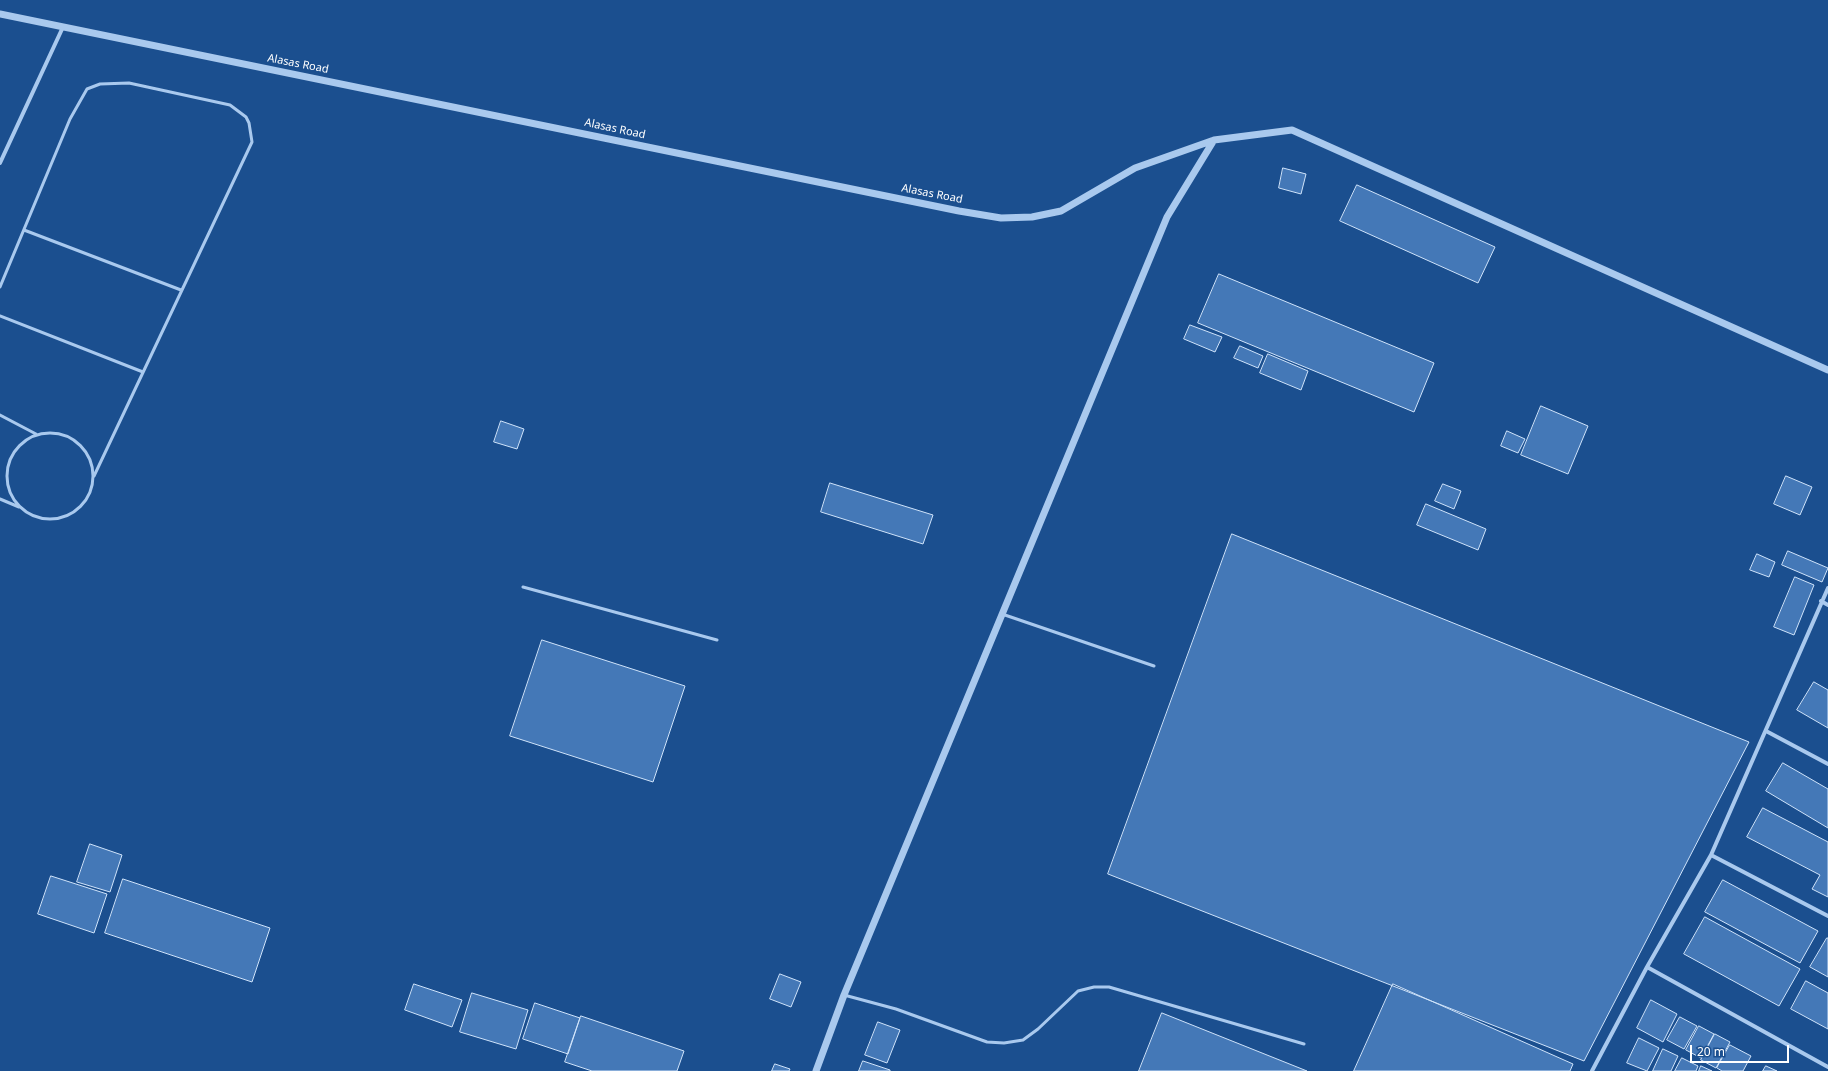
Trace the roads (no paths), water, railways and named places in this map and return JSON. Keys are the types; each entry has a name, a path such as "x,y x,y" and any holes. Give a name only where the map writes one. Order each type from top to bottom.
{"street":[{"name":"Alasas Road","path":"0,14 959,211 1001,218 1032,217 1061,211 1135,168 1214,140 1292,130 1828,370"},
{"path":"0,163 63,27"},
{"path":"816,1071 844,995 1167,217 1214,140"},
{"path":"1592,1071 1647,967 1711,855 1828,588"},
{"path":"1821,601 1828,605"},
{"path":"1766,730 1828,764"},
{"path":"1711,855 1828,916"},
{"path":"1647,967 1828,1067"}],"lane":[{"path":"0,287 70,119 87,89 100,84 129,82 230,105 246,117 249,123 252,142 94,476 92,490 85,503 74,512 61,518 46,519 32,515 20,507 0,499"},
{"path":"24,230 181,290"},
{"path":"0,316 143,372"},
{"path":"0,415 36,434"},
{"path":"20,507 11,495 7,481 7,466 13,452 23,441 36,434 53,432 69,436 78,442 91,459 94,476"},
{"path":"524,587 717,640"},
{"path":"1002,614 1154,666"},
{"path":"844,995 896,1009 987,1042 1004,1043 1023,1040 1038,1029 1078,991 1094,987 1109,987 1304,1044"}]}
